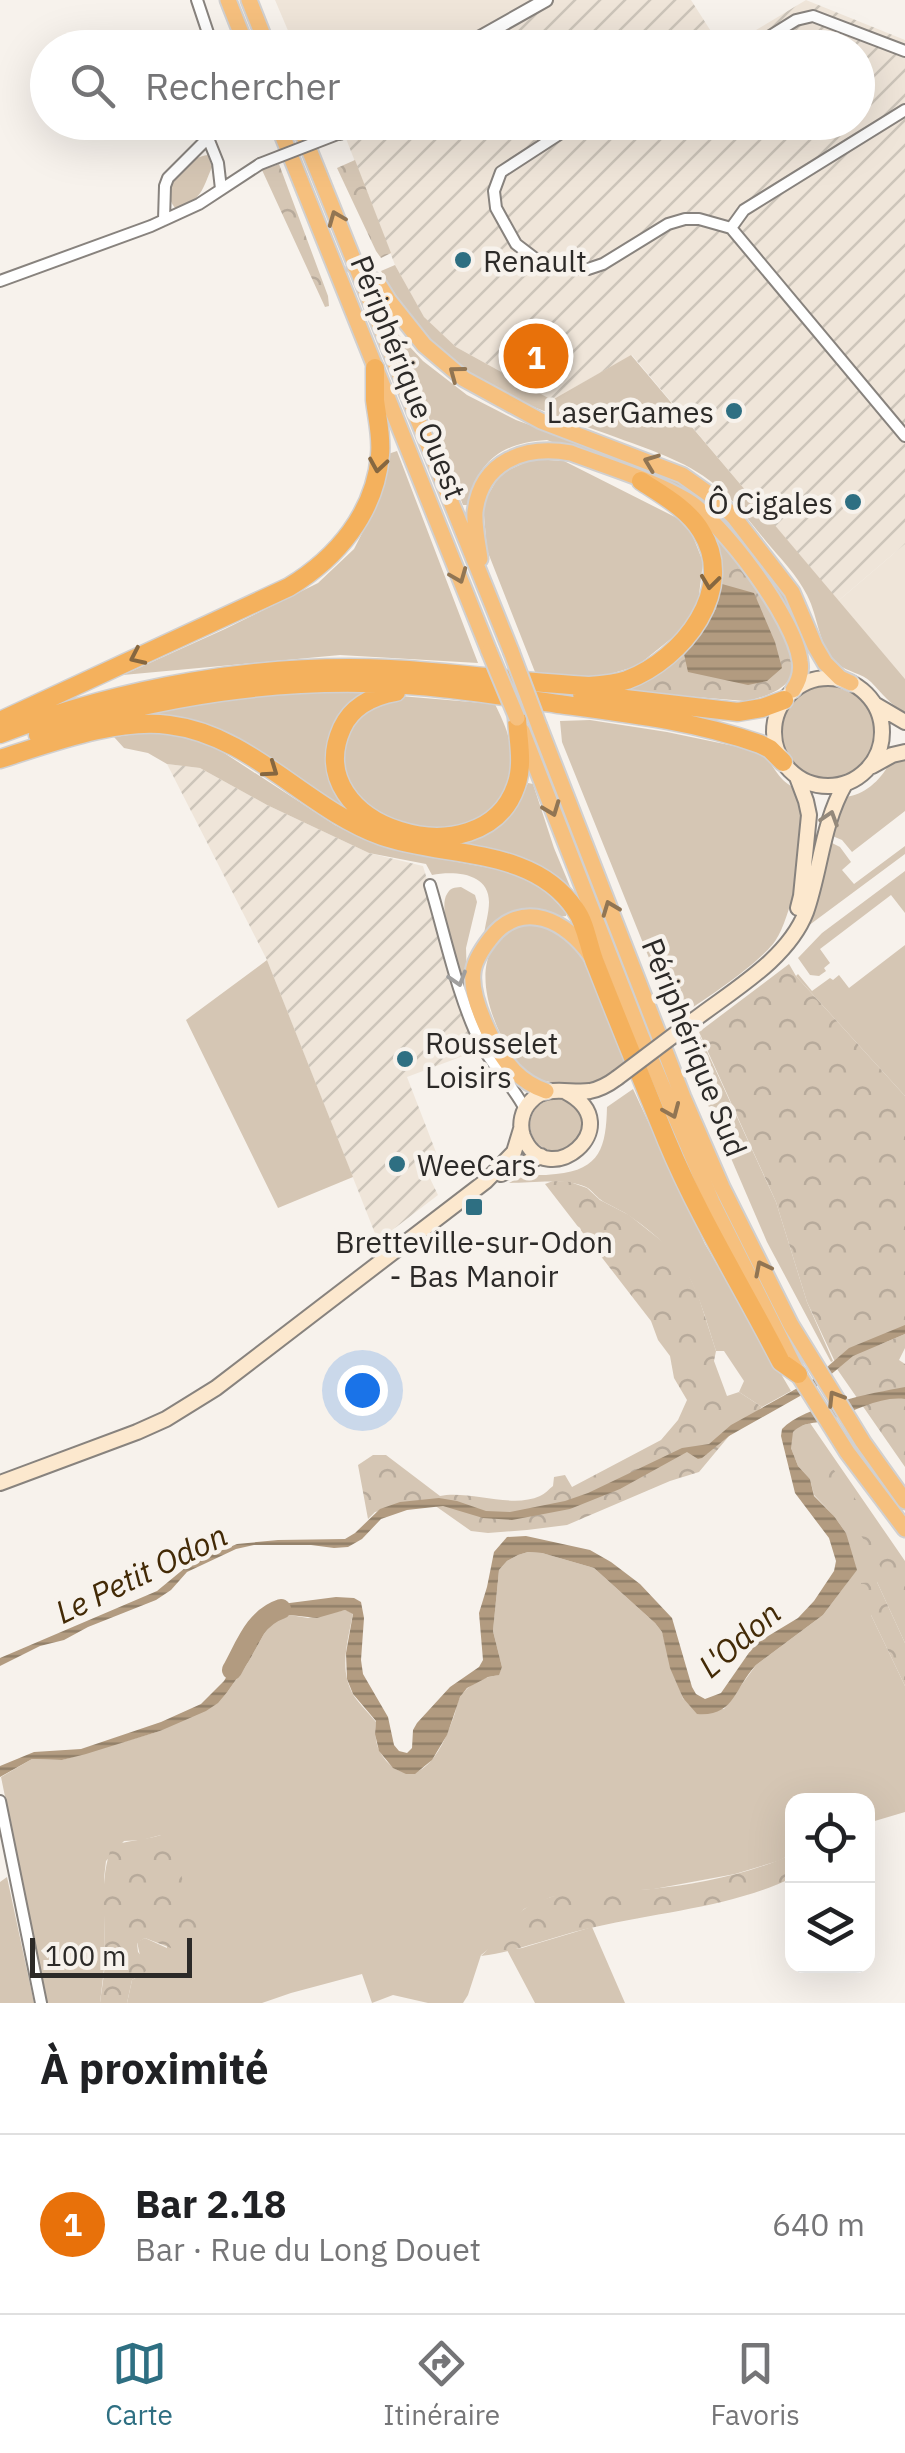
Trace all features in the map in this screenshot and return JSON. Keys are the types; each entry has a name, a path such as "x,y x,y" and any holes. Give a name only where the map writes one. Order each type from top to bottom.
{"highway":[{"path":"228,0 240,30"},
{"path":"249,0 261,30"},
{"name":"Périphérique Ouest","path":"284,140 489,652"},
{"name":"Périphérique Ouest","path":"305,140 485,588"},
{"path":"356,266 379,286 424,345 464,380 541,421 682,475 716,499 792,592 825,663 840,678 851,682"},
{"path":"0,721 289,587 325,562 354,529 378,473 380,436 375,368"},
{"path":"433,672 613,699 750,711 776,704 789,695 800,676 792,635 772,598 702,512 682,497 571,453 526,452 504,462 484,483 475,515 485,588"},
{"path":"0,734 80,708 169,686 286,671 433,672 566,685 616,683 646,670 682,644 699,620 712,584 708,543 699,526 641,480"},
{"name":"Périphérique Sud","path":"485,588 691,1115 748,1240 808,1354 905,1501"},
{"name":"Périphérique Sud","path":"489,652 712,1202 798,1374 847,1452 905,1529"},
{"path":"0,750 97,717 167,702 248,689 406,684 690,724 760,744 782,762"},
{"path":"472,692 394,692 376,696 351,713 337,743 335,763 352,804 385,824 424,835 454,836 479,829 500,813 516,788 520,763 516,718"},
{"path":"0,758 86,734 132,725 168,724 238,748 362,828 403,842 493,858 534,874 558,890 576,908 593,959 686,1183 782,1362 798,1374"},
{"path":"546,1091 522,1078 503,1056 477,1000 472,972 494,933 534,916 559,924 574,935 593,959"}],"main road":[{"path":"871,766 878,755 883,729 869,695 851,682 827,678 815,679 789,695 775,720 774,742 782,762 796,776 820,786 845,784 871,766 905,752"},
{"path":"875,704 905,722"},
{"path":"764,966 788,931 801,896 809,816 796,776"},
{"path":"486,1182 514,1152 524,1109 530,1101 546,1091 589,1091 616,1080 784,950 806,912 833,806 845,784"},
{"path":"590,1117 616,1080"},
{"path":"521,1129 524,1140 541,1156 566,1158 577,1152 586,1142 590,1117 585,1106 566,1092"},
{"path":"0,1483 166,1419 216,1388 486,1182 541,1156"}],"street":[{"path":"198,0 207,30"},
{"path":"493,30 546,0"},
{"path":"780,30 813,16 850,30"},
{"path":"875,40 905,51"},
{"path":"875,129 905,110"},
{"path":"164,220 164,186 168,178 206,140"},
{"path":"209,140 218,164 221,189"},
{"path":"0,281 164,220 199,204 260,164 320,140"},
{"path":"550,140 501,172 494,191 496,208 516,244 537,260 588,269 604,264 684,218 699,218 731,228 903,431"},
{"path":"731,228 744,210 857,140"},
{"path":"430,886 469,1016 490,1059 524,1109"},
{"path":"0,1801 40,2003"}],"shaded area":[{"path":"275,0 534,0 482,30 288,30"},
{"path":"534,0 691,0 710,30 482,30"},
{"path":"806,0 905,40 905,544 838,601 632,355 552,400 456,347 424,318 395,265 347,140 875,140 875,30 756,30"},
{"path":"905,544 905,679 838,601"},
{"path":"722,584 754,593 782,668 767,681 748,685 688,672 684,654 716,609"},
{"path":"167,764 200,768 369,853 423,866 479,1050 407,1077 439,1160 424,1166 438,1195 378,1241 267,960"},
{"path":"905,1325 905,1334 853,1356 816,1387 729,1436 702,1458 687,1452 620,1489 570,1509 512,1520 483,1518 443,1506 407,1510 381,1519 348,1547 254,1545 236,1549 187,1572 156,1600 0,1666 0,1658 157,1591 191,1563 237,1544 345,1539 380,1509 400,1502 439,1498 486,1511 510,1512 588,1493 682,1448 709,1444 731,1425 812,1380 849,1348"},
{"path":"905,1387 905,1399 877,1402 806,1424 793,1432 791,1448 798,1466 810,1479 814,1496 846,1533 857,1570 823,1615 756,1665 727,1706 719,1711 697,1714 683,1698 670,1668 662,1632 594,1568 528,1552 507,1561 499,1570 493,1631 502,1667 499,1675 467,1688 432,1760 415,1774 393,1768 379,1751 376,1721 353,1694 347,1679 346,1653 353,1614 345,1610 317,1618 290,1615 271,1621 228,1691 206,1711 160,1731 86,1754 62,1760 32,1759 0,1777 0,1766 34,1752 81,1749 201,1704 224,1681 263,1615 282,1604 336,1597 361,1602 363,1674 388,1717 394,1745 407,1753 412,1748 417,1723 450,1687 483,1660 479,1613 494,1552 507,1537 526,1536 590,1550 611,1562 640,1584 672,1618 696,1694 705,1699 721,1693 755,1644 798,1618 834,1571 836,1561 829,1538 795,1493 782,1429 822,1407"}],"green space":[{"path":"208,155 212,167 200,194 175,208 170,200 171,182 191,161"},
{"path":"355,160 391,253 381,258 337,168"},
{"path":"279,164 329,306 325,307 262,170"},
{"path":"395,265 424,317 456,347 552,400 631,355 905,679 905,712 867,679 831,657 798,580 720,489 672,459 545,411 475,377 435,345 406,310 381,271"},
{"path":"395,331 423,361 467,395 516,420 680,481 719,509 777,581 805,640 800,640 682,493 547,440 517,445 494,457 478,476 467,505 463,505"},
{"path":"397,451 478,663 340,655 123,675 318,583 354,549 375,508 388,454"},
{"path":"533,459 564,461 677,518 692,534 703,562 698,603 682,630 637,666 600,677 535,672 487,550 483,504 500,474"},
{"path":"711,532 777,617 793,654 791,676 774,692 745,701 621,691 671,663 709,622 722,579"},
{"path":"829,686 847,690 862,700 872,715 876,733 872,751 862,766 847,776 829,780 811,776 796,766 786,751 782,733 786,715 796,700 811,690"},
{"path":"374,690 330,745 372,828 237,744 111,722 204,702"},
{"path":"400,696 495,704 507,731 511,759 509,778 496,805 473,821 445,828 414,826 385,816 362,800 347,778 345,751 352,727 369,708"},
{"path":"590,720 758,751 799,795 803,827 798,871 780,932 752,964 674,1020 562,742 560,721"},
{"path":"151,732 183,735 215,747 335,825 366,840 404,852 501,870 527,880 548,893 566,916 494,925 484,935 489,902 477,879 450,873 432,875 426,864 369,853 200,768 167,764 148,753 124,748 114,737"},
{"path":"905,758 905,811 852,852 842,840 830,835 845,797 865,790 889,764"},
{"path":"528,783 533,784 574,896 445,843 474,838 496,826 514,808"},
{"path":"832,843 851,862 842,870 854,884 905,846 905,854 808,926 803,924 828,845"},
{"path":"905,871 905,913 891,895 820,949 830,963 819,976 810,975 798,958 822,933"},
{"path":"461,887 475,895 477,902 466,948 467,981 453,948 445,911 448,892"},
{"path":"522,925 556,932 582,957 626,1063 603,1079 572,1084 531,1076 518,1065 503,1039 490,1008 488,959 505,934"},
{"path":"905,945 905,1096 796,976 812,991 839,975 849,988"},
{"path":"267,960 353,1177 278,1208 186,1020"},
{"path":"789,964 905,1096 905,1329 879,1345 905,1334 905,1348 899,1360 905,1364 905,1467 837,1369 847,1359 836,1364 807,1302 776,1202 699,1032"},
{"path":"700,1036 776,1202 807,1302 831,1362 767,1242 684,1049"},
{"path":"633,1089 705,1244 791,1391 762,1407 739,1392 744,1381 724,1351 716,1351 696,1291 666,1246 586,1187 558,1182 509,1183 527,1176 571,1172 592,1161 602,1144 607,1107"},
{"path":"556,1099 574,1107 582,1125 574,1143 556,1151 538,1143 530,1125 538,1107"},
{"path":"553,1181 587,1188 668,1246 684,1265 698,1295 727,1396 739,1392 762,1407 729,1436 699,1472 567,1525 488,1533 471,1531 427,1500 375,1512 368,1519 358,1465 373,1455 386,1455 440,1496 517,1501 542,1495 553,1486 554,1477 565,1475 572,1487 661,1440 678,1420 687,1400 674,1378 670,1356 651,1321 545,1184"},
{"path":"810,1423 905,1561 905,1643 877,1582 871,1615 905,1686 905,1812 875,1821 875,1793 785,1793 785,1858 735,1874 654,1889 551,1897 524,1909 481,1955 463,2003 428,2003 393,1995 372,2003 362,1974 262,2003 127,2003 132,1980 144,1973 137,1942 145,1938 167,1948 161,1835 124,1841 106,1861 105,1960 100,2003 47,2003 1,1777 32,1759 62,1760 160,1731 228,1691 271,1621 290,1615 308,1618 345,1610 353,1613 346,1655 349,1686 376,1722 377,1745 385,1759 403,1772 417,1771 438,1751 467,1688 498,1675 502,1667 493,1631 499,1570 507,1561 528,1552 594,1568 662,1632 683,1699 724,1709 756,1665 823,1615 850,1579 846,1533 814,1495 810,1479 798,1466 791,1448 795,1428"},
{"path":"827,1461 905,1575 905,1605 826,1487 820,1472"},
{"path":"877,1582 905,1643 905,1686 871,1615 861,1583"},
{"path":"169,1835 203,1947 181,1952 145,1938 137,1943 138,1952 150,1966 132,1980 127,2003 100,2003 105,1962 104,1886 112,1846"},
{"path":"785,1857 785,1881 745,1896 595,1927 481,1956 523,1910 551,1897 686,1885"},
{"path":"7,1877 34,2003 0,2003 0,1882"},
{"path":"592,1927 625,2003 535,2003 507,1950"}],"waterway":[{"name":"L'Odon","path":"232,1670 257,1626 281,1609"}],"place":[{"name":"Renault","path":"463,260"},
{"name":"Bar 2.18","path":"536,356"},
{"name":"LaserGames","path":"734,411"},
{"name":"Ô Cigales","path":"853,502"},
{"name":"Rousselet Loisirs","path":"405,1059"},
{"name":"WeeCars","path":"397,1164"},
{"name":"Bretteville-sur-Odon - Bas Manoir","path":"474,1207"}],"water label":[{"name":"Le Petit Odon","path":"141,1573"}]}
